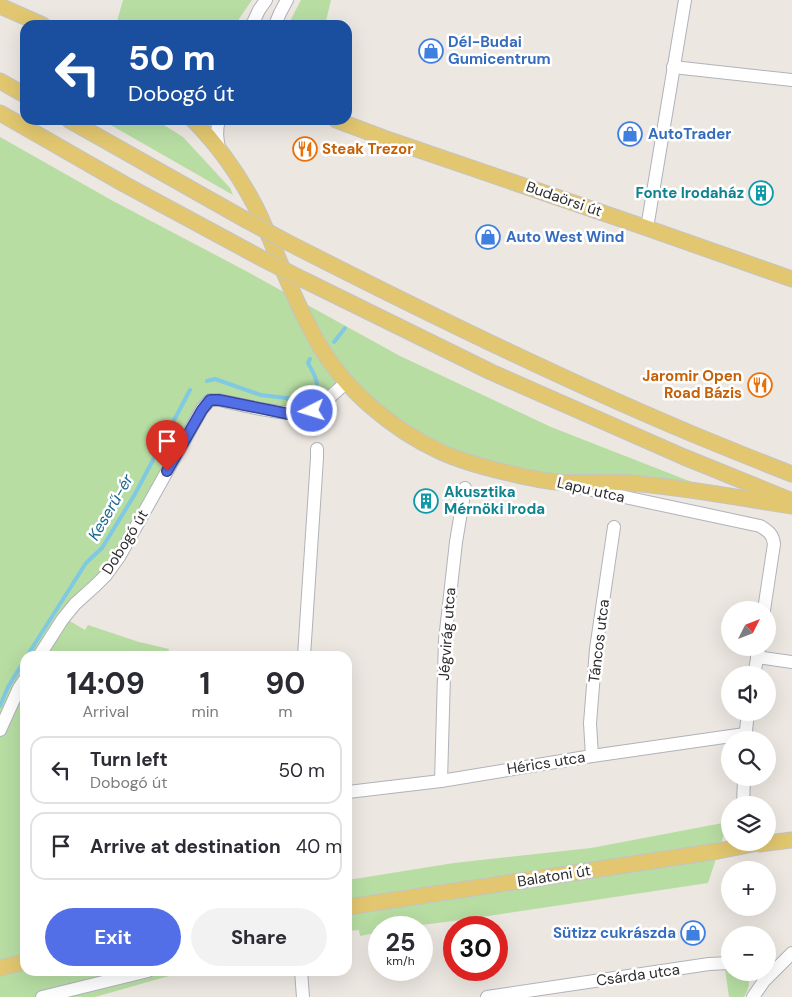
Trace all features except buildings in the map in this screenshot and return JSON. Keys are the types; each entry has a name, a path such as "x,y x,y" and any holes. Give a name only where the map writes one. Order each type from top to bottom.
{"main road":[{"path":"0,6 32,20"},
{"path":"0,81 20,92"},
{"path":"0,113 20,124"},
{"path":"21,125 263,260 491,372 684,457 792,501"},
{"path":"78,125 284,241 424,312 566,380 792,474"},
{"name":"Lapu utca","path":"198,125 240,178 319,344 347,382 378,412 404,432 440,452 472,464 518,476 558,482"},
{"name":"Budaörsi út","path":"349,125 792,279"},
{"path":"558,482 627,482 686,488 792,506"},
{"path":"776,839 792,834"},
{"path":"776,841 792,840"},
{"name":"Balatoni út","path":"352,906 721,848"},
{"path":"0,968 20,963"}],"street":[{"path":"254,20 266,0"},
{"path":"277,20 287,0"},
{"path":"647,228 685,0"},
{"path":"673,67 792,80"},
{"path":"217,125 220,151"},
{"name":"Dobogó út","path":"41,651 75,604 106,575 119,557 205,404 214,399 289,414 306,413 314,410 347,382"},
{"path":"304,651 318,458 317,449"},
{"name":"Lapu utca","path":"558,482 760,526 769,532 774,544 765,601"},
{"name":"Jégvirág utca","path":"441,780 445,640 456,542 465,488"},
{"name":"Táncos utca","path":"592,756 590,723 596,649 614,526"},
{"path":"772,656 792,662"},
{"path":"0,730 20,686"},
{"name":"Hérics utca","path":"352,791 441,780 592,756 721,740"},
{"path":"776,965 792,953"},
{"name":"Csárda utca","path":"487,997 522,994 721,963"},
{"path":"42,997 128,976"},
{"path":"301,976 303,997"},
{"path":"752,997 758,981"}],"green space":[{"path":"123,0 252,0 239,20 117,20"},
{"path":"301,0 331,0 326,20 291,20"},
{"path":"111,125 164,125 183,137 230,188 233,195"},
{"path":"0,137 113,201 246,271 400,356 551,427 725,495 558,482 440,452 347,382 314,410 214,399 110,565 68,620 85,630 88,625 139,642 169,649 168,651 20,651 20,976 169,976 95,997 0,997"},
{"path":"721,823 721,843 708,883 488,916 443,916 443,922 433,924 433,916 368,916 368,934 360,936 359,930 352,931 352,879 454,863 591,848"},
{"path":"727,981 748,981 749,985 744,997 729,997"}],"waterway":[{"name":"Keserű-ér","path":"334,342 345,328"},
{"name":"Keserű-ér","path":"309,397 314,393 317,385 315,376 308,363 310,359"},
{"name":"Keserű-ér","path":"207,381 215,379 261,395 294,399"},
{"name":"Keserű-ér","path":"30,651 86,563 102,548 135,494 190,390"},
{"name":"Keserű-ér","path":"0,706 8,687 20,667"}],"place":[{"name":"Dél-Budai Gumicentrum","path":"431,51"},
{"name":"AutoTrader","path":"630,134"},
{"name":"Steak Trezor","path":"305,149"},
{"name":"Fonte Irodaház","path":"761,193"},
{"name":"Auto West Wind","path":"488,237"},
{"name":"Jaromir Open Road Bázis","path":"760,385"},
{"name":"Akusztika Mérnöki Iroda","path":"426,501"},
{"name":"Sütizz cukrászda","path":"693,933"}],"route":[{"path":"167,471 205,404 210,400 214,399 289,414 312,411"}]}
